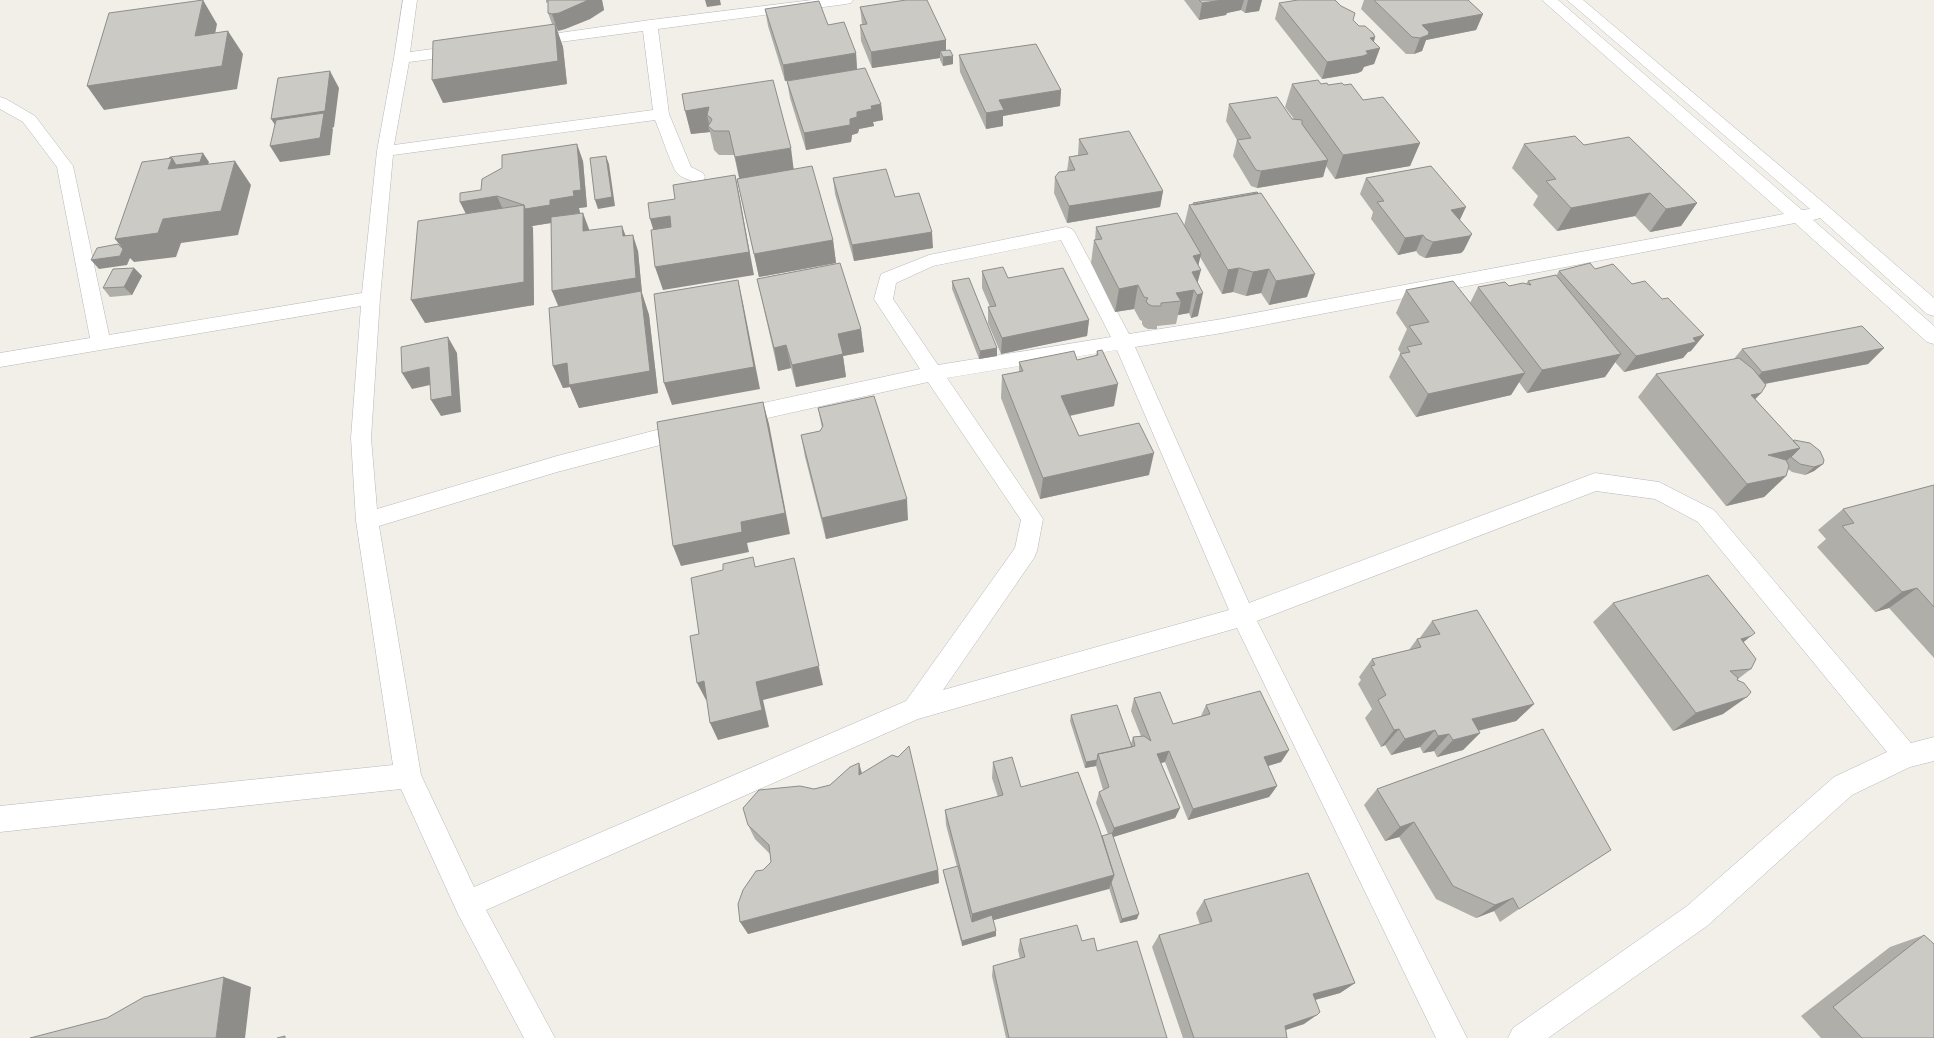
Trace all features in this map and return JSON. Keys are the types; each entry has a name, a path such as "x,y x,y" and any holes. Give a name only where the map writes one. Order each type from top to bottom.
{"street":[{"path":"410,0 402,58 385,151 371,298 362,438 367,521 408,776 468,904 540,1038"},
{"path":"518,42 846,0"},
{"path":"1549,0 1799,217 1934,338"},
{"path":"1574,0 1824,212 1934,309"},
{"path":"650,24 661,114 684,170 698,177"},
{"path":"402,58 480,47"},
{"path":"0,102 29,120 65,166 101,344"},
{"path":"385,151 661,114"},
{"path":"367,521 557,464 714,423 843,392 935,374 1360,300 1824,212"},
{"path":"916,709 1026,551 1032,519 935,374 882,299 888,279 929,261 1066,233 1123,342 1243,616 1452,1038"},
{"path":"0,360 371,298"},
{"path":"468,904 916,709 1243,616 1595,482 1659,491 1706,516 1906,756"},
{"path":"1523,1038 1697,916 1843,786 1906,756 1934,749"},
{"path":"0,819 408,776"}],"building":[{"path":"203,0 195,36 228,31 222,66 87,86 109,13"},
{"path":"548,0 588,0 559,13 552,14 548,13"},
{"path":"906,0 927,0 946,40 871,52 860,25 867,24 860,7"},
{"path":"1199,0 1223,0 1202,3"},
{"path":"1298,0 1335,0 1341,6 1355,13 1353,20 1359,26 1365,26 1373,33 1375,37 1370,38 1380,48 1366,51 1368,54 1363,56 1327,62 1279,3"},
{"path":"1374,0 1468,0 1483,14 1422,25 1429,32 1428,35 1420,38 1412,37"},
{"path":"819,1 828,25 844,22 856,53 783,65 765,9"},
{"path":"555,24 558,61 432,80 433,41"},
{"path":"1036,44 1061,90 999,100 1004,110 986,113 959,55"},
{"path":"950,50 953,56 943,57 940,51"},
{"path":"865,68 881,104 871,106 872,109 857,112 857,117 850,119 850,125 804,133 787,81"},
{"path":"330,71 325,111 271,119 278,78"},
{"path":"773,80 791,148 735,157 729,131 714,131 708,126 712,120 707,115 709,107 685,111 682,94"},
{"path":"1318,80 1321,84 1327,83 1328,85 1342,83 1344,85 1351,84 1363,100 1383,97 1420,143 1343,155 1292,84"},
{"path":"1277,97 1292,119 1302,120 1302,124 1328,160 1261,171 1256,170 1237,140 1251,138 1229,104"},
{"path":"324,113 320,138 270,146 276,120"},
{"path":"1129,131 1163,191 1069,206 1055,177 1059,172 1075,170 1069,157 1088,154 1079,139"},
{"path":"1575,136 1584,145 1629,137 1697,203 1666,209 1650,193 1571,208 1546,181 1556,179 1524,144"},
{"path":"577,144 581,190 573,191 574,196 550,200 550,205 525,209 524,205 497,196 460,202 460,193 481,190 482,179 502,168 502,155"},
{"path":"203,153 200,162 176,165 172,158 169,158 170,157"},
{"path":"606,156 612,197 595,200 590,158"},
{"path":"172,158 168,169 235,161 221,211 163,219 158,233 115,239 142,162"},
{"path":"812,166 833,240 754,254 737,179"},
{"path":"1431,166 1466,207 1451,210 1472,234 1469,236 1433,242 1426,239 1423,235 1405,238 1377,202 1384,201 1366,178"},
{"path":"886,169 895,197 919,193 932,232 852,245 833,178"},
{"path":"735,175 749,252 655,267 651,230 671,227 670,216 650,219 648,203 675,199 673,185"},
{"path":"1258,193 1194,205 1193,203"},
{"path":"1261,193 1315,274 1276,281 1269,269 1253,272 1239,268 1228,270 1189,205"},
{"path":"524,205 524,282 411,300 418,221"},
{"path":"583,213 583,231 622,226 623,236 633,235 636,278 552,291 551,217"},
{"path":"1177,213 1201,254 1193,256 1201,270 1192,272 1203,293 1197,295 1194,290 1176,293 1181,301 1161,303 1161,306 1152,306 1146,301 1148,298 1144,297 1138,285 1119,289 1094,240 1102,239 1096,227"},
{"path":"118,244 123,249 120,256 91,260 97,248"},
{"path":"840,263 861,329 838,334 843,354 792,365 786,345 774,348 757,279"},
{"path":"1590,263 1595,269 1613,264 1632,284 1645,281 1662,299 1668,298 1704,335 1693,338 1696,342 1636,356 1559,271"},
{"path":"1003,267 1008,278 1063,268 1089,320 1002,338 988,307 996,306 982,271"},
{"path":"134,268 124,287 103,288 113,269"},
{"path":"1556,275 1621,354 1542,370 1478,287 1505,282 1509,286 1523,283 1531,285 1528,281"},
{"path":"969,278 997,348 980,351 952,281"},
{"path":"738,280 754,367 664,383 654,294"},
{"path":"1453,281 1525,373 1428,394 1400,354 1410,352 1407,347 1422,344 1409,326 1429,322 1406,290"},
{"path":"641,291 650,371 569,385 567,363 553,366 549,308"},
{"path":"1862,326 1884,348 1762,372 1742,349"},
{"path":"448,337 452,396 431,400 429,367 402,373 401,347"},
{"path":"1102,350 1118,384 1061,396 1079,436 1139,423 1154,453 1043,478 1002,375 1023,371 1019,362 1074,351 1077,360 1098,355 1097,351"},
{"path":"1739,358 1753,369 1766,385 1761,393 1751,395 1800,448 1768,455 1786,460 1789,466 1786,476 1747,484 1656,374"},
{"path":"874,396 907,499 822,518 801,435 820,431 823,426 818,408"},
{"path":"763,402 785,513 741,522 742,532 673,546 657,422"},
{"path":"1793,441 1810,443 1820,451 1824,460 1823,464 1814,467 1800,464 1791,457 1800,448"},
{"path":"1934,485 1934,607 1917,588 1902,592 1842,526 1854,523 1843,509"},
{"path":"753,557 755,567 794,558 819,666 756,682 762,710 710,723 704,681 697,683 690,636 699,634 691,578 723,570 723,564"},
{"path":"1708,575 1755,633 1741,639 1756,659 1751,669 1730,671 1738,678 1737,680 1744,683 1751,692 1747,697 1696,713 1613,603"},
{"path":"1477,610 1534,704 1472,719 1480,733 1453,740 1449,734 1438,736 1435,730 1405,739 1399,729 1394,730 1378,700 1386,695 1371,666 1375,665 1372,659 1421,647 1417,639 1440,634 1432,621"},
{"path":"1260,691 1289,750 1264,757 1277,786 1193,809 1169,751 1157,754 1180,808 1114,828 1099,792 1109,787 1098,754 1135,746 1133,737 1144,736 1151,741 1134,698 1160,692 1173,724 1210,714 1206,705"},
{"path":"1117,705 1132,747 1098,754 1097,760 1086,762 1071,715"},
{"path":"1543,729 1611,850 1519,909 1513,898 1495,905 1453,886 1414,822 1400,827 1377,789"},
{"path":"909,746 938,870 740,922 738,904 743,890 756,871 763,870 771,862 769,845 748,825 743,808 759,790 800,786 814,789 830,785 850,767 859,763 859,775 892,755 898,757"},
{"path":"1012,757 1021,787 1078,772 1099,828 1114,875 972,914 945,810 1003,795 993,762"},
{"path":"1112,833 1139,914 1122,919 1111,883 1114,875 1102,836"},
{"path":"958,866 972,922 992,915 996,931 962,941 943,870"},
{"path":"1308,873 1355,983 1313,994 1320,1012 1317,1015 1285,1026 1287,1038 1194,1038 1159,935 1212,921 1204,900"},
{"path":"1077,925 1082,941 1094,938 1097,951 1137,941 1167,1038 1009,1038 993,966 1025,957 1020,939"},
{"path":"1924,935 1934,944 1934,1038 1862,1038 1833,1007"},
{"path":"224,977 216,1038 30,1038 107,1018 144,997"}]}
